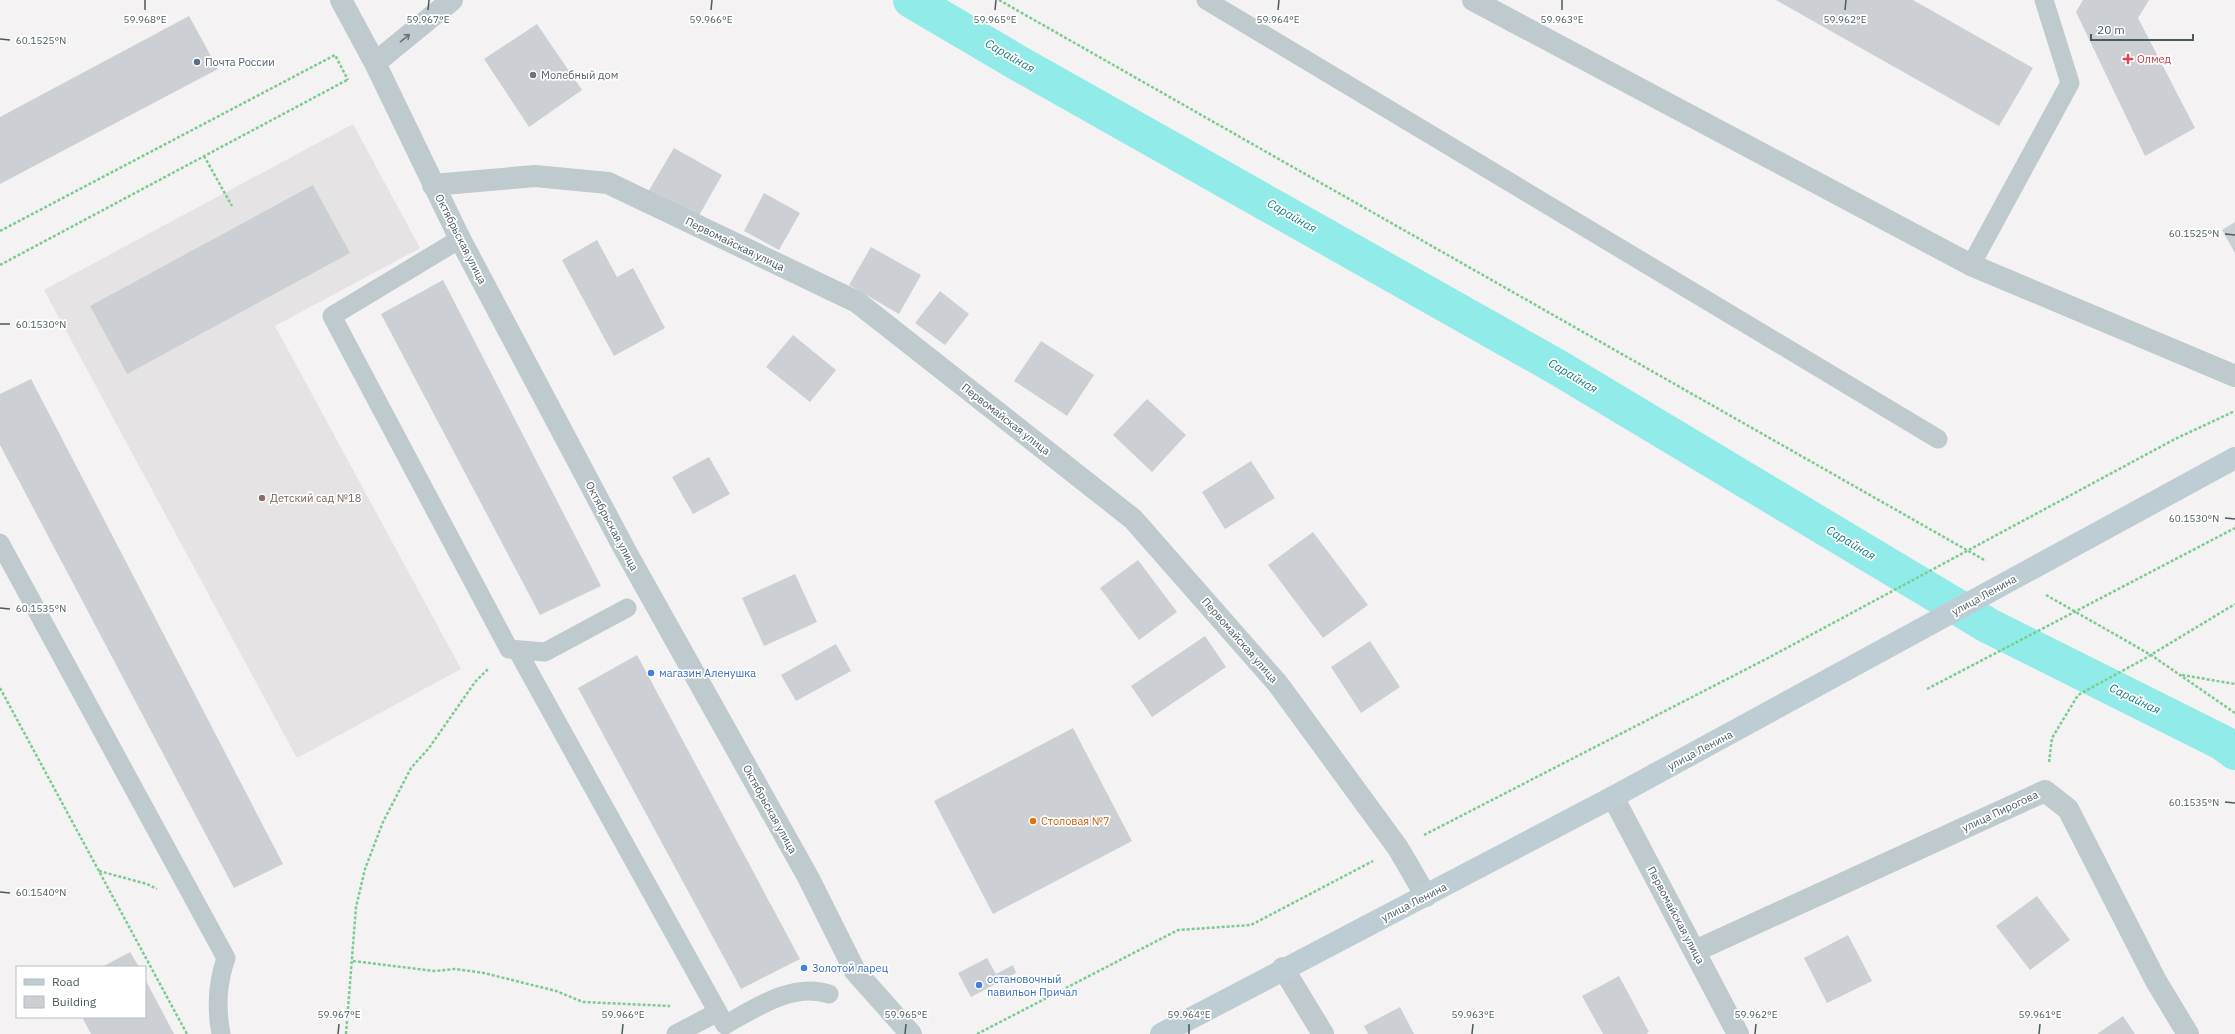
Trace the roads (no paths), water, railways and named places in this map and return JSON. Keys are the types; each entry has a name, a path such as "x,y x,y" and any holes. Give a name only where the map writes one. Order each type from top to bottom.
{"main road":[{"name":"улица Ленина","path":"1161,1034 1283,968 1426,896 1613,797 2235,458"}],"street":[{"name":"Октябрьская улица","path":"341,0 375,63 460,239 625,550 808,877 855,971 911,1034"},
{"path":"375,63 452,0"},
{"path":"1474,0 1971,265 2235,376"},
{"name":"Первомайская улица","path":"433,185 535,176 608,183 857,302 1133,519 1278,684 1398,848 1426,896"},
{"name":"улица Пирогова","path":"1695,950 2045,791 2068,809 2156,981 2188,1034"},
{"name":"Первомайская улица","path":"1613,797 1738,1034"},
{"path":"1283,968 1322,1034"}],"lane":[{"path":"1206,0 1938,438"},
{"path":"1971,265 2070,83 2044,0"},
{"path":"460,239 332,316 513,649 725,1025 782,996 818,990 829,994"},
{"path":"0,544 226,958 217,992 218,1017 221,1034"},
{"path":"513,649 545,652 627,608"},
{"path":"676,1034 718,1012"}],"waterway":[{"name":"Сарайная","path":"911,0 1018,63 1557,367 1989,626 2223,743 2235,752"}],"place":[{"name":"Олмед","path":"2128,59"},
{"name":"Почта России","path":"197,62"},
{"name":"Молебный дом","path":"533,75"},
{"name":"Детский сад №18","path":"262,498"},
{"name":"магазин Аленушка","path":"651,673"},
{"name":"Столовая №7","path":"1033,821"},
{"name":"Золотой ларец","path":"804,968"},
{"name":"остановочный павильон Причал","path":"979,985"}]}
